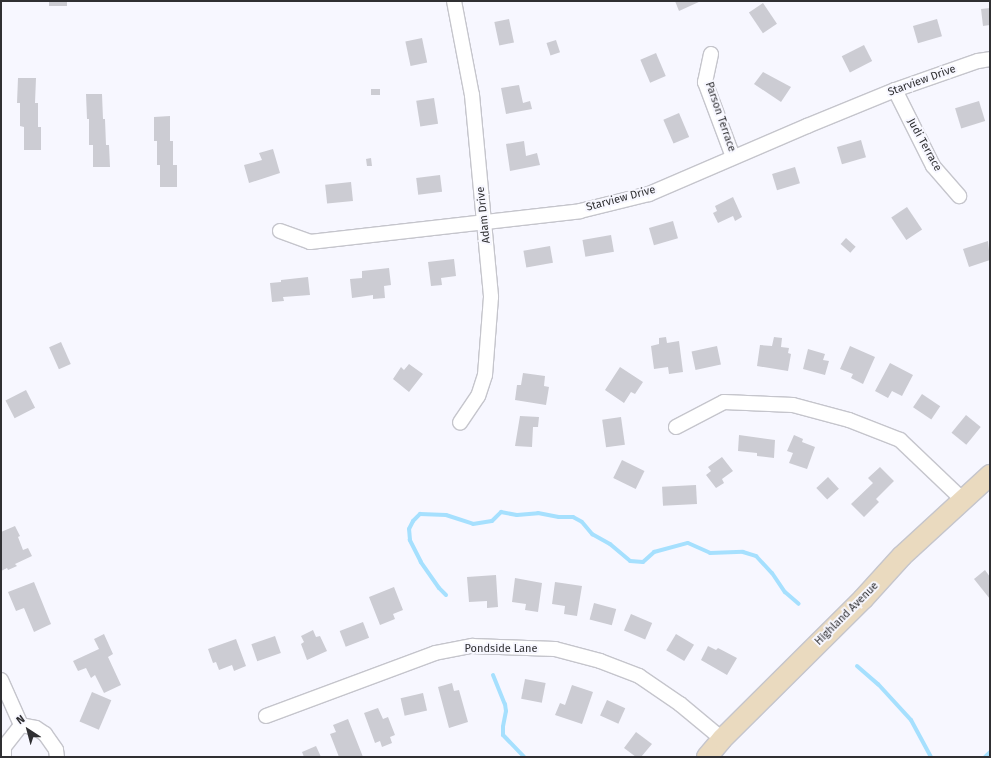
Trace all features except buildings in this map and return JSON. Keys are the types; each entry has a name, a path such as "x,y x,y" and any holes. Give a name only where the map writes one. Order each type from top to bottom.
{"street":[{"name":"Adam Drive","path":"454,1 472,94 491,297 485,375 478,396 460,423"},
{"name":"Parson Terrace","path":"711,54 705,82 733,157"},
{"name":"Starview Drive","path":"280,231 310,242 580,211 649,194 733,157 895,90 978,61 990,59"},
{"name":"Judi Terrace","path":"895,90 934,166 959,196"},
{"path":"676,428 724,402 800,407 849,420 900,440 963,500"},
{"name":"Highland Avenue","path":"707,757 722,739 863,598 902,556 990,475"},
{"name":"Pondside Lane","path":"266,716 435,653 472,646 548,649 600,661 639,676 680,704 722,739"},
{"path":"1,680 21,724"},
{"path":"4,757 4,748 21,724"},
{"path":"21,724 36,728 45,734 56,750 57,757"}],"waterway":[{"path":"446,595 439,588 421,562 410,540 409,529 413,521 420,514 446,515 473,524 492,521 501,512 517,515 538,513 559,517 573,517 582,522 592,534 610,544 630,561 643,562 654,552 688,543 710,553 743,552 756,556 772,573 785,592 799,604"},
{"path":"857,666 878,684 911,720 931,757"},
{"path":"493,675 505,704 506,711 503,735 524,757"},
{"path":"985,757 990,752"}]}
